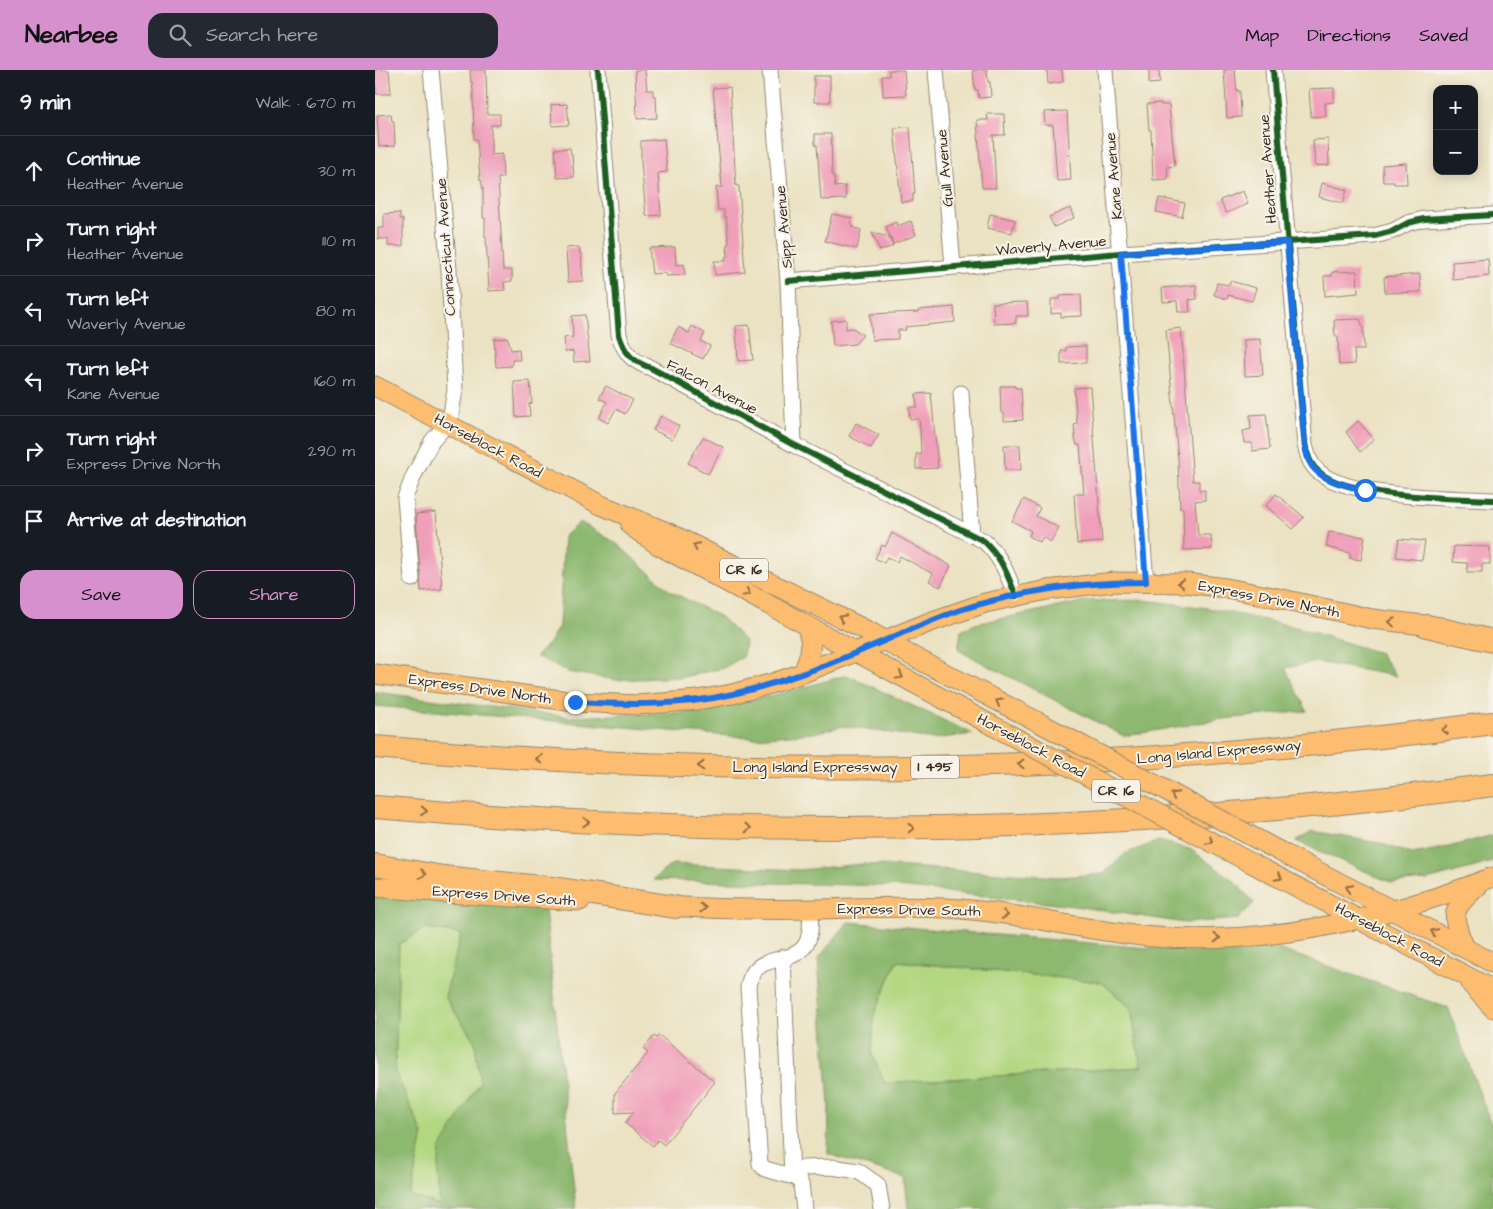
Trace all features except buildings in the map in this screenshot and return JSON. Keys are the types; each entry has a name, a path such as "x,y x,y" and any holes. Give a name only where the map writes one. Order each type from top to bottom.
{"highway":[{"path":"1427,626 1493,641"},
{"name":"Long Island Expressway","path":"375,747 527,759 635,764 929,768 1200,754 1358,740 1493,723"},
{"path":"375,807 541,820 671,826 741,828 937,827 1085,822 1256,811 1493,784"},
{"path":"375,865 443,877 560,889 675,907"}],"main road":[{"name":"Horseblock Road","path":"375,386 601,505 669,533 872,633 1279,851 1493,963"},
{"name":"Horseblock Road","path":"601,505 658,545 805,625 1493,990"},
{"name":"Express Drive North","path":"375,674 575,702 637,705 669,703 732,694 803,673 959,611 1016,596 1079,585 1114,582 1186,584 1226,588 1372,620 1493,630"},
{"path":"803,673 811,652 810,636 805,625"},
{"path":"1465,948 1455,926 1456,911 1462,901 1489,879"},
{"name":"Express Drive South","path":"375,887 675,907 945,908 1000,914 1100,931 1187,938 1277,934 1360,920 1489,879"},
{"path":"1462,974 1493,1008"}],"street":[{"name":"Connecticut Avenue","path":"431,70 449,270 455,377 454,402 447,424"},
{"name":"Falcon Avenue","path":"598,70 619,335 623,348 636,362 651,368 794,445 984,541 995,552 1016,596"},
{"name":"Sipp Avenue","path":"770,70 789,281 794,445"},
{"name":"Gull Avenue","path":"936,70 953,266"},
{"name":"Kane Avenue","path":"1105,70 1146,582"},
{"name":"Heather Avenue","path":"1273,70 1305,445 1310,463 1319,473 1334,482 1365,490 1425,497 1493,500"},
{"name":"Waverly Avenue","path":"789,281 1121,253 1374,236 1424,219 1493,215"},
{"path":"961,393 973,535"},
{"path":"412,579 405,498 414,475 432,441 447,424"},
{"path":"804,1209 801,1184 798,1178 765,1169 760,1164 748,987 750,977 757,968 767,961 797,954 806,944 809,936 811,909"},
{"path":"783,957 792,1176"},
{"path":"792,1176 804,1168 832,1167 858,1171 878,1185 882,1209"}],"green space":[{"path":"580,522 616,543 670,591 721,617 745,641 743,657 723,668 683,677 617,680 567,672 536,656 549,643 559,626 564,536"},
{"path":"1143,600 1208,608 1292,626 1380,653 1396,676 1317,662 1285,668 1307,711 1222,719 1124,736 958,650 961,631 975,624 1087,601"},
{"path":"847,675 973,734 933,739 842,726 813,733 754,738 375,706 375,692 569,717 689,712 784,693"},
{"path":"1312,831 1379,843 1412,854 1449,847 1493,835 1493,862 1427,880 1392,883 1296,841"},
{"path":"1158,841 1190,849 1233,880 1254,903 1238,919 1185,923 1074,906 890,886 653,880 672,864 799,870 862,864 1058,877 1103,874 1125,854"},
{"path":"375,889 545,909 576,1209 377,1209 375,1180","holes":["425,929 461,934 445,997 475,1042 480,1083 440,1149 438,1174 440,1205 410,1196 423,1134 395,1072 399,944"]},
{"path":"848,922 1147,948 1278,949 1448,1008 1493,1129 1492,1209 908,1209 905,1178 828,1154 829,1104 818,959","holes":["897,961 1101,982 1131,1008 1141,1067 885,1083 872,1055 874,1014"]},
{"path":"425,929 461,934 445,997 475,1042 480,1083 470,1098 438,1174 441,1205 410,1196 423,1134 395,1072 399,944"},
{"path":"897,961 1101,982 1131,1008 1141,1067 885,1083 872,1055 874,1014"}],"cycle path":[{"path":"598,70 619,335 630,356 639,363 794,445 984,541 1000,560 1016,596"},
{"path":"1273,70 1305,445 1311,463 1319,472 1333,481 1376,492 1493,500"},
{"path":"788,281 1121,253 1374,236 1424,219 1493,215"}],"route":[{"path":"575,702 637,705 698,700 732,694 803,673 930,622 985,603 1079,585 1146,582 1121,253 1287,242 1305,445 1310,463 1319,473 1334,482 1365,490"}]}
